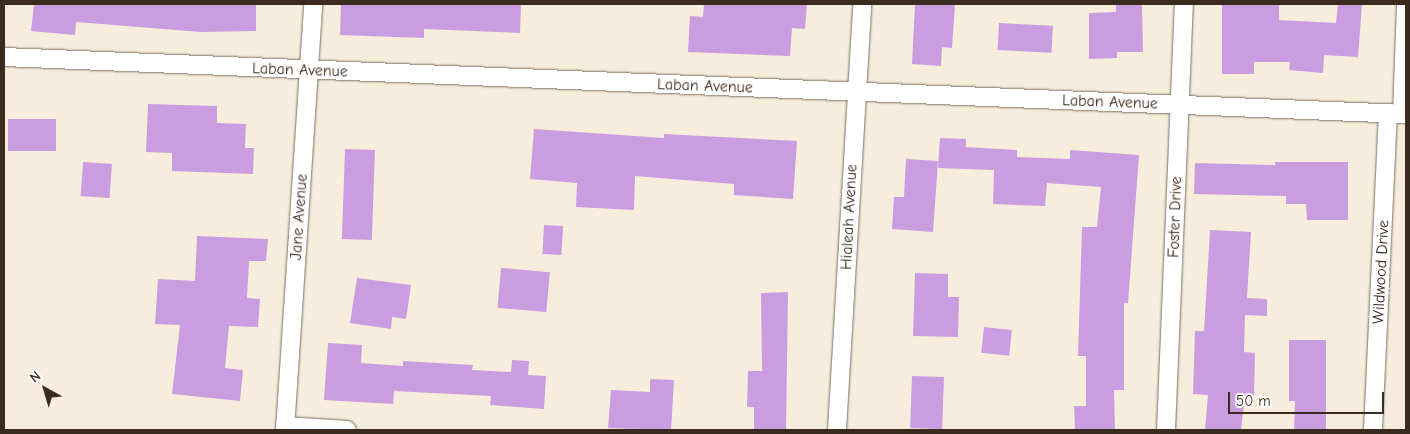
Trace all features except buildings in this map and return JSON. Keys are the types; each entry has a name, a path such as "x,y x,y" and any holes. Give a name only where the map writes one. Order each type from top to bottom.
{"street":[{"name":"Jane Avenue","path":"285,428 313,4"},
{"name":"Hialeah Avenue","path":"836,430 862,4"},
{"name":"Foster Drive","path":"1166,430 1184,4"},
{"name":"Wildwood Drive","path":"1373,430 1399,114 1406,4"},
{"name":"Laban Avenue","path":"4,58 1399,114"},
{"path":"285,428 347,430"}]}
